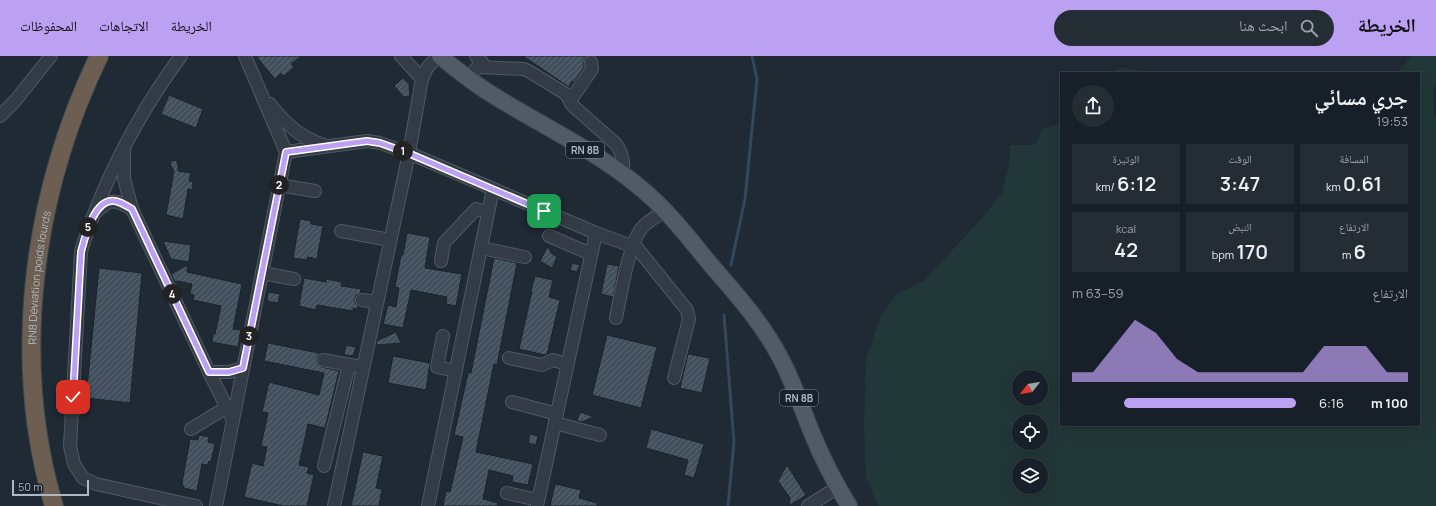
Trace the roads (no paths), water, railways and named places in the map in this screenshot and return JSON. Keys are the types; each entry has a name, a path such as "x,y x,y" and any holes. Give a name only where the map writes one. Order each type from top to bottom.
{"highway":[{"name":"RN8 Déviation poids lourds","path":"54,506 42,457 35,408 31,353 37,263 49,196 59,156 87,80 99,56"}],"main road":[{"name":"RN 8B","path":"439,56 474,67 495,96 623,174 666,211 738,296 782,359 796,389 812,434 849,506"}],"street":[{"path":"0,116 15,101 51,56"},
{"path":"181,56 146,105 124,145 86,233 81,252 70,446 74,464 83,478 96,484 196,506"},
{"path":"216,506 286,152 245,56"},
{"path":"401,56 422,79"},
{"path":"334,506 408,153 422,79 427,68 439,56"},
{"path":"570,102 592,69 591,62"},
{"path":"474,67 524,69 566,94 572,105 616,144 621,153 623,174"},
{"path":"260,92 291,128 312,141 327,146"},
{"path":"286,152 367,141 380,143 408,153 596,233 637,248 687,310 689,319 674,378"},
{"path":"124,145 124,178 132,209 233,420"},
{"path":"279,185 316,191"},
{"path":"428,506 493,189"},
{"path":"94,213 105,204 113,200 121,202 132,209"},
{"path":"441,261 444,243 476,208 488,212"},
{"path":"616,318 632,246 642,229 654,218 666,211"},
{"path":"341,231 390,240"},
{"path":"507,493 537,503 596,233"},
{"path":"549,236 591,254"},
{"path":"481,248 525,257"},
{"path":"262,273 294,279"},
{"path":"362,300 377,302"},
{"path":"443,336 437,367 456,371"},
{"path":"509,358 542,365 553,360 568,364"},
{"path":"324,360 363,368"},
{"path":"324,466 348,365"},
{"path":"209,372 229,372 243,368"},
{"path":"512,402 600,434"},
{"path":"191,429 227,407"},
{"path":"808,506 838,487"}],"waterway":[{"path":"731,265 745,199 757,79 752,56"},
{"path":"724,315 734,442 728,506"}]}
